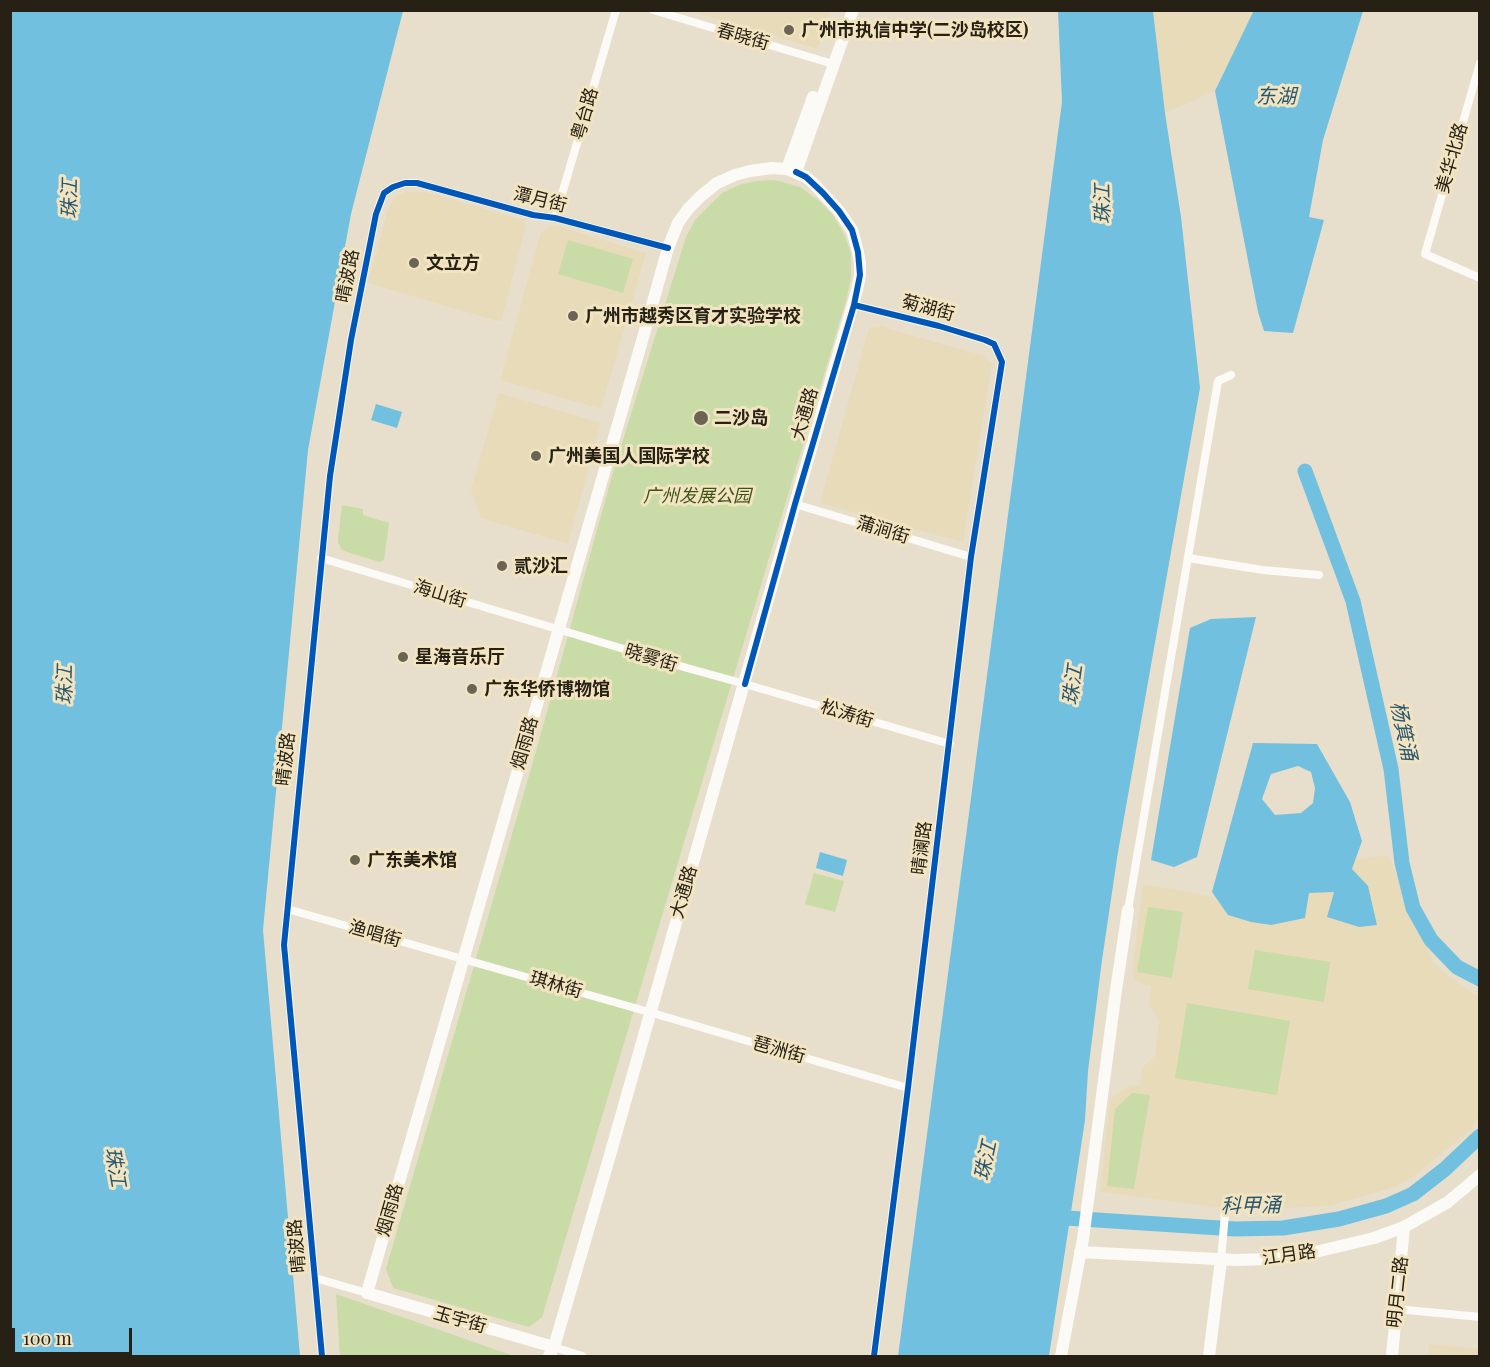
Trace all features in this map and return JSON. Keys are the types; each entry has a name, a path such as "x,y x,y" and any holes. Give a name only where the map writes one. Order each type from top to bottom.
{"main road":[{"path":"830,63 844,10"},
{"path":"791,170 830,63 853,10"},
{"name":"烟雨路","path":"367,1293 668,248 678,224 688,209 717,183 750,171 772,168 791,170"},
{"name":"大通路","path":"552,1353 854,305 860,263 852,230 823,193 806,177 791,170"},
{"path":"1061,1356 1083,1239 1128,910"},
{"name":"江月路","path":"1080,1252 1221,1260 1271,1259 1307,1254 1374,1238 1404,1227 1448,1202 1479,1175"},
{"name":"明月二路","path":"1392,1356 1404,1227"},
{"path":"1209,1356 1221,1260"},
{"name":"玉宇街","path":"367,1293 552,1353"}],"street":[{"name":"粤台路","path":"555,218 616,10"},
{"name":"春晓街","path":"653,10 830,63"},
{"name":"美华北路","path":"1479,63 1425,254 1479,278"},
{"name":"潭月街","path":"405,183 417,183 668,248"},
{"name":"晴波路","path":"322,1356 284,945 333,453 351,340 376,214 384,193 405,183"},
{"name":"菊湖街","path":"854,305 939,326 994,344"},
{"name":"晴澜路","path":"874,1356 971,557 1002,362 994,344"},
{"path":"1128,910 1218,381 1231,375"},
{"name":"蒲涧街","path":"795,504 971,557"},
{"name":"海山街","path":"321,558 559,630"},
{"path":"1188,558 1263,570 1319,574"},
{"name":"晓雾街","path":"559,630 745,684"},
{"name":"松涛街","path":"745,684 950,744"},
{"name":"渔唱街","path":"287,909 464,958"},
{"name":"琪林街","path":"464,958 649,1012"},
{"name":"琶洲街","path":"649,1012 908,1088"},
{"path":"1221,1260 1226,1202"},
{"path":"315,1278 367,1293"},
{"path":"1396,1309 1479,1317"},
{"path":"552,1353 582,1356"}],"shaded area":[{"name":"广州市执信中学(二沙岛校区)","path":"690,11 830,11 818,49"},
{"path":"1153,11 1254,11 1215,91 1165,113"},
{"name":"文立方","path":"408,191 426,192 524,220 526,226 501,322 368,283 388,209 396,196"},
{"name":"广州市越秀区育才实验学校","path":"554,225 646,253 601,409 500,380 541,232"},
{"path":"879,326 985,356 992,364 963,542 820,503 869,328"},
{"name":"广州美国人国际学校","path":"499,393 601,423 568,544 481,518 471,490"},
{"path":"1388,855 1434,964 1479,996 1479,1115 1472,1129 1414,1176 1395,1187 1329,1206 1238,1210 1100,1192 1110,1099 1128,1086 1140,1085 1142,1068 1155,1056 1159,1021 1149,1004 1151,986 1141,984 1134,978 1132,970 1143,884 1213,897 1242,906 1303,885 1354,860"},
{"path":"1429,1344 1479,1349 1479,1356 1428,1356"}],"green space":[{"name":"广州发展公园","path":"775,180 800,187 817,199 833,215 844,234 851,253 851,278 542,1317 529,1327 393,1288 386,1269 537,748 613,472 686,237 695,220 722,193 739,185"},
{"path":"568,240 633,259 623,293 558,274"},
{"path":"342,505 363,509 363,515 389,523 384,560 380,562 341,549 338,539"},
{"path":"814,873 844,881 835,912 805,904"},
{"path":"1148,907 1183,912 1172,978 1137,972"},
{"path":"1255,950 1330,962 1324,1002 1248,989"},
{"path":"1187,1003 1290,1021 1277,1095 1175,1078"},
{"path":"1132,1093 1150,1095 1134,1189 1107,1186 1115,1109"},
{"path":"336,1294 514,1356 340,1356"}],"water":[{"name":"东湖","path":"1254,10 1363,11 1323,140 1309,217 1324,220 1293,333 1264,331 1258,312 1215,91"},
{"name":"珠江","path":"10,11 403,11 351,214 308,450 263,930 300,1356 11,1356"},
{"name":"珠江","path":"1058,11 1153,11 1165,113 1181,217 1200,388 1118,852 1088,1071 1085,1120 1049,1356 898,1356 1062,102"},
{"path":"376,404 402,412 397,428 371,420"},
{"path":"1256,617 1197,857 1174,867 1151,860 1190,628 1211,619"},
{"path":"1253,743 1317,744 1350,802 1362,841 1352,869 1368,886 1377,925 1359,927 1327,917 1334,892 1309,893 1305,918 1271,925 1228,915 1212,892","holes":["1298,766 1311,772 1315,788 1313,803 1301,813 1275,815 1262,799 1271,774"]},
{"path":"820,852 847,860 843,876 816,868"}],"waterway":[{"name":"杨箕涌","path":"1305,471 1353,601 1391,769 1402,863 1413,908 1431,940 1457,967 1480,979"},
{"name":"科甲涌","path":"1051,1217 1235,1229 1283,1228 1339,1219 1386,1206 1413,1194 1445,1169 1480,1136"}],"cycle path":[{"path":"745,684 854,305 860,275 858,252 852,230 823,193 806,177 796,172"},
{"path":"322,1356 284,945 330,476 351,340 376,214 384,193 405,183 417,183 533,215 555,218 668,248"},
{"path":"854,305 985,340 994,344 1002,362 971,557 874,1356"}],"place":[{"name":"广州市执信中学(二沙岛校区)","path":"789,30"},
{"name":"文立方","path":"414,263"},
{"name":"广州市越秀区育才实验学校","path":"573,316"},
{"name":"二沙岛","path":"701,418"},
{"name":"广州美国人国际学校","path":"536,456"},
{"name":"贰沙汇","path":"502,566"},
{"name":"星海音乐厅","path":"403,657"},
{"name":"广东华侨博物馆","path":"472,689"},
{"name":"广东美术馆","path":"355,860"}]}
